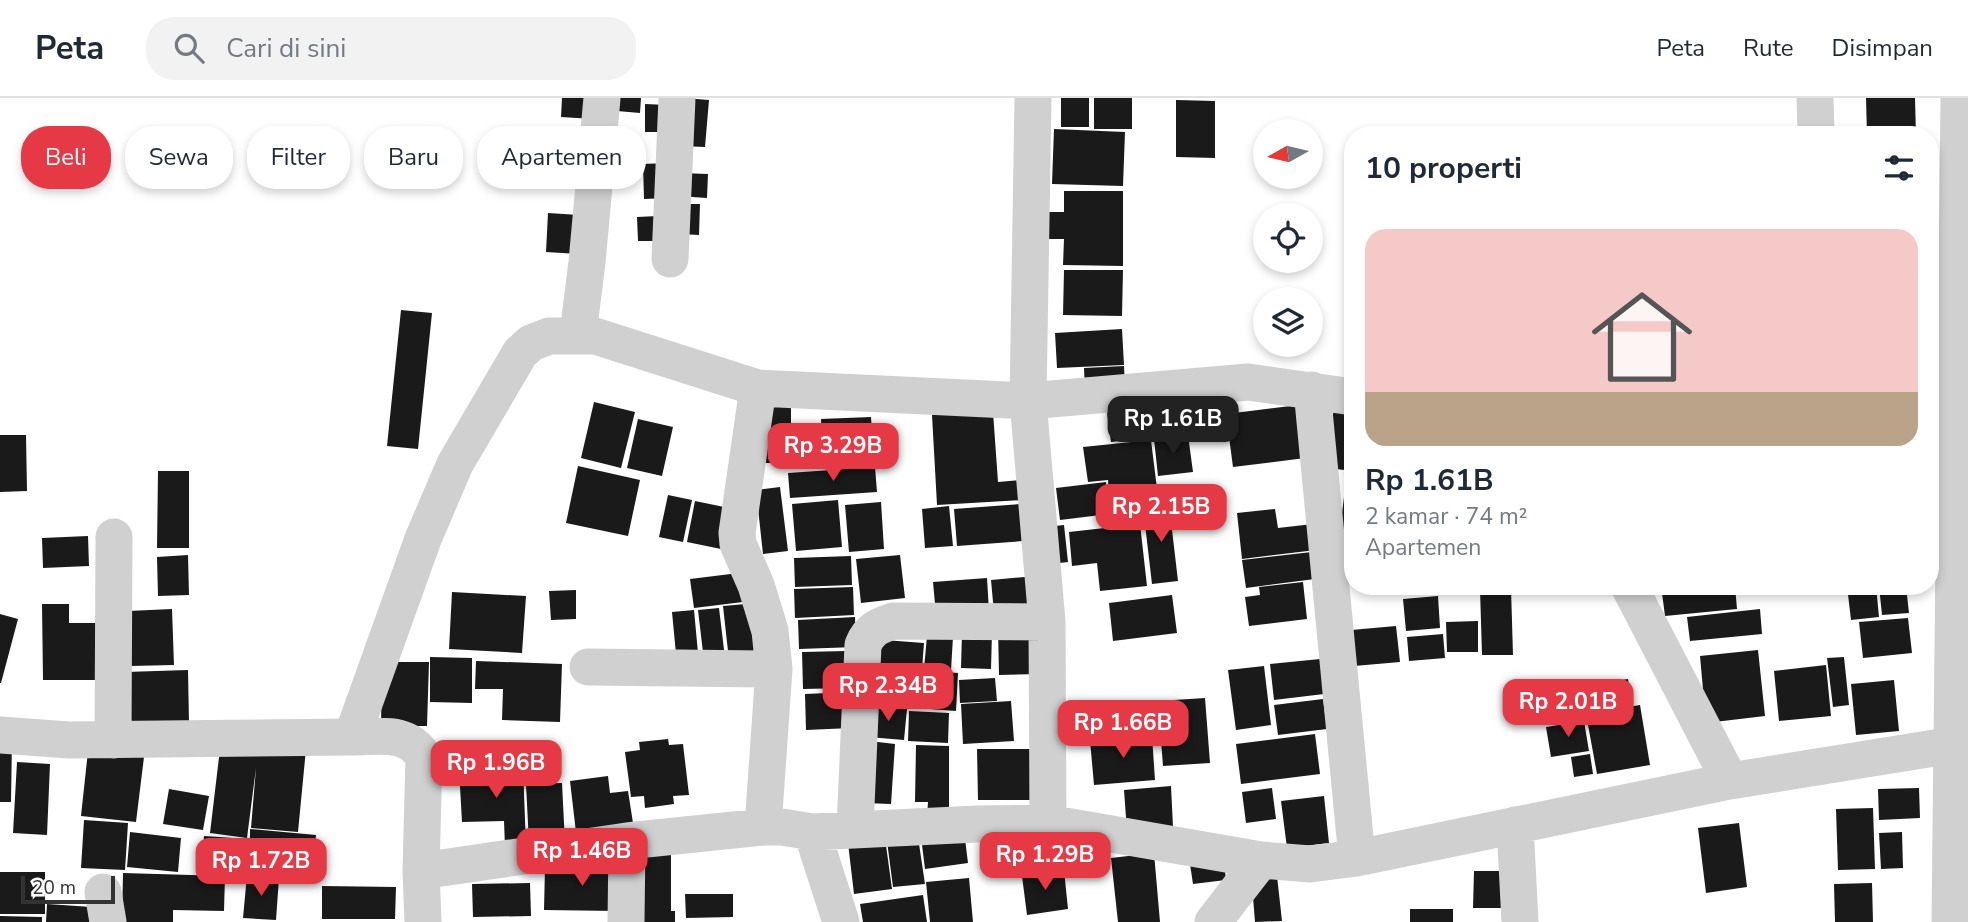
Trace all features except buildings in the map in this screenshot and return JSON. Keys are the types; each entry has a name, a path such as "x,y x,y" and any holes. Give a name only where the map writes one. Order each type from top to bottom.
{"street":[{"path":"578,334 602,98"},
{"path":"670,259 677,98"},
{"path":"1033,98 1028,401 1047,622 1048,823"},
{"path":"1815,98 1816,126"},
{"path":"1950,922 1959,98"},
{"path":"352,737 423,539 455,464 520,353 531,343 549,336 595,335 758,388 1028,401 1248,382 1344,395"},
{"path":"758,388 737,533 738,544 756,585 770,631 774,669 763,827"},
{"path":"1312,390 1357,858"},
{"path":"113,740 114,537"},
{"path":"1634,595 1730,781"},
{"path":"855,830 863,645 868,633 893,621 1047,622"},
{"path":"589,667 774,669"},
{"path":"0,735 69,740 352,737 398,737 409,740 418,746 424,757 421,871 423,922"},
{"path":"421,871 627,841 763,827 812,832 1048,823 1261,860 1310,864 1357,858 1730,781 1953,745"},
{"path":"1515,825 1520,922"},
{"path":"812,832 841,922"},
{"path":"626,922 627,841"},
{"path":"1213,922 1261,860"}]}
